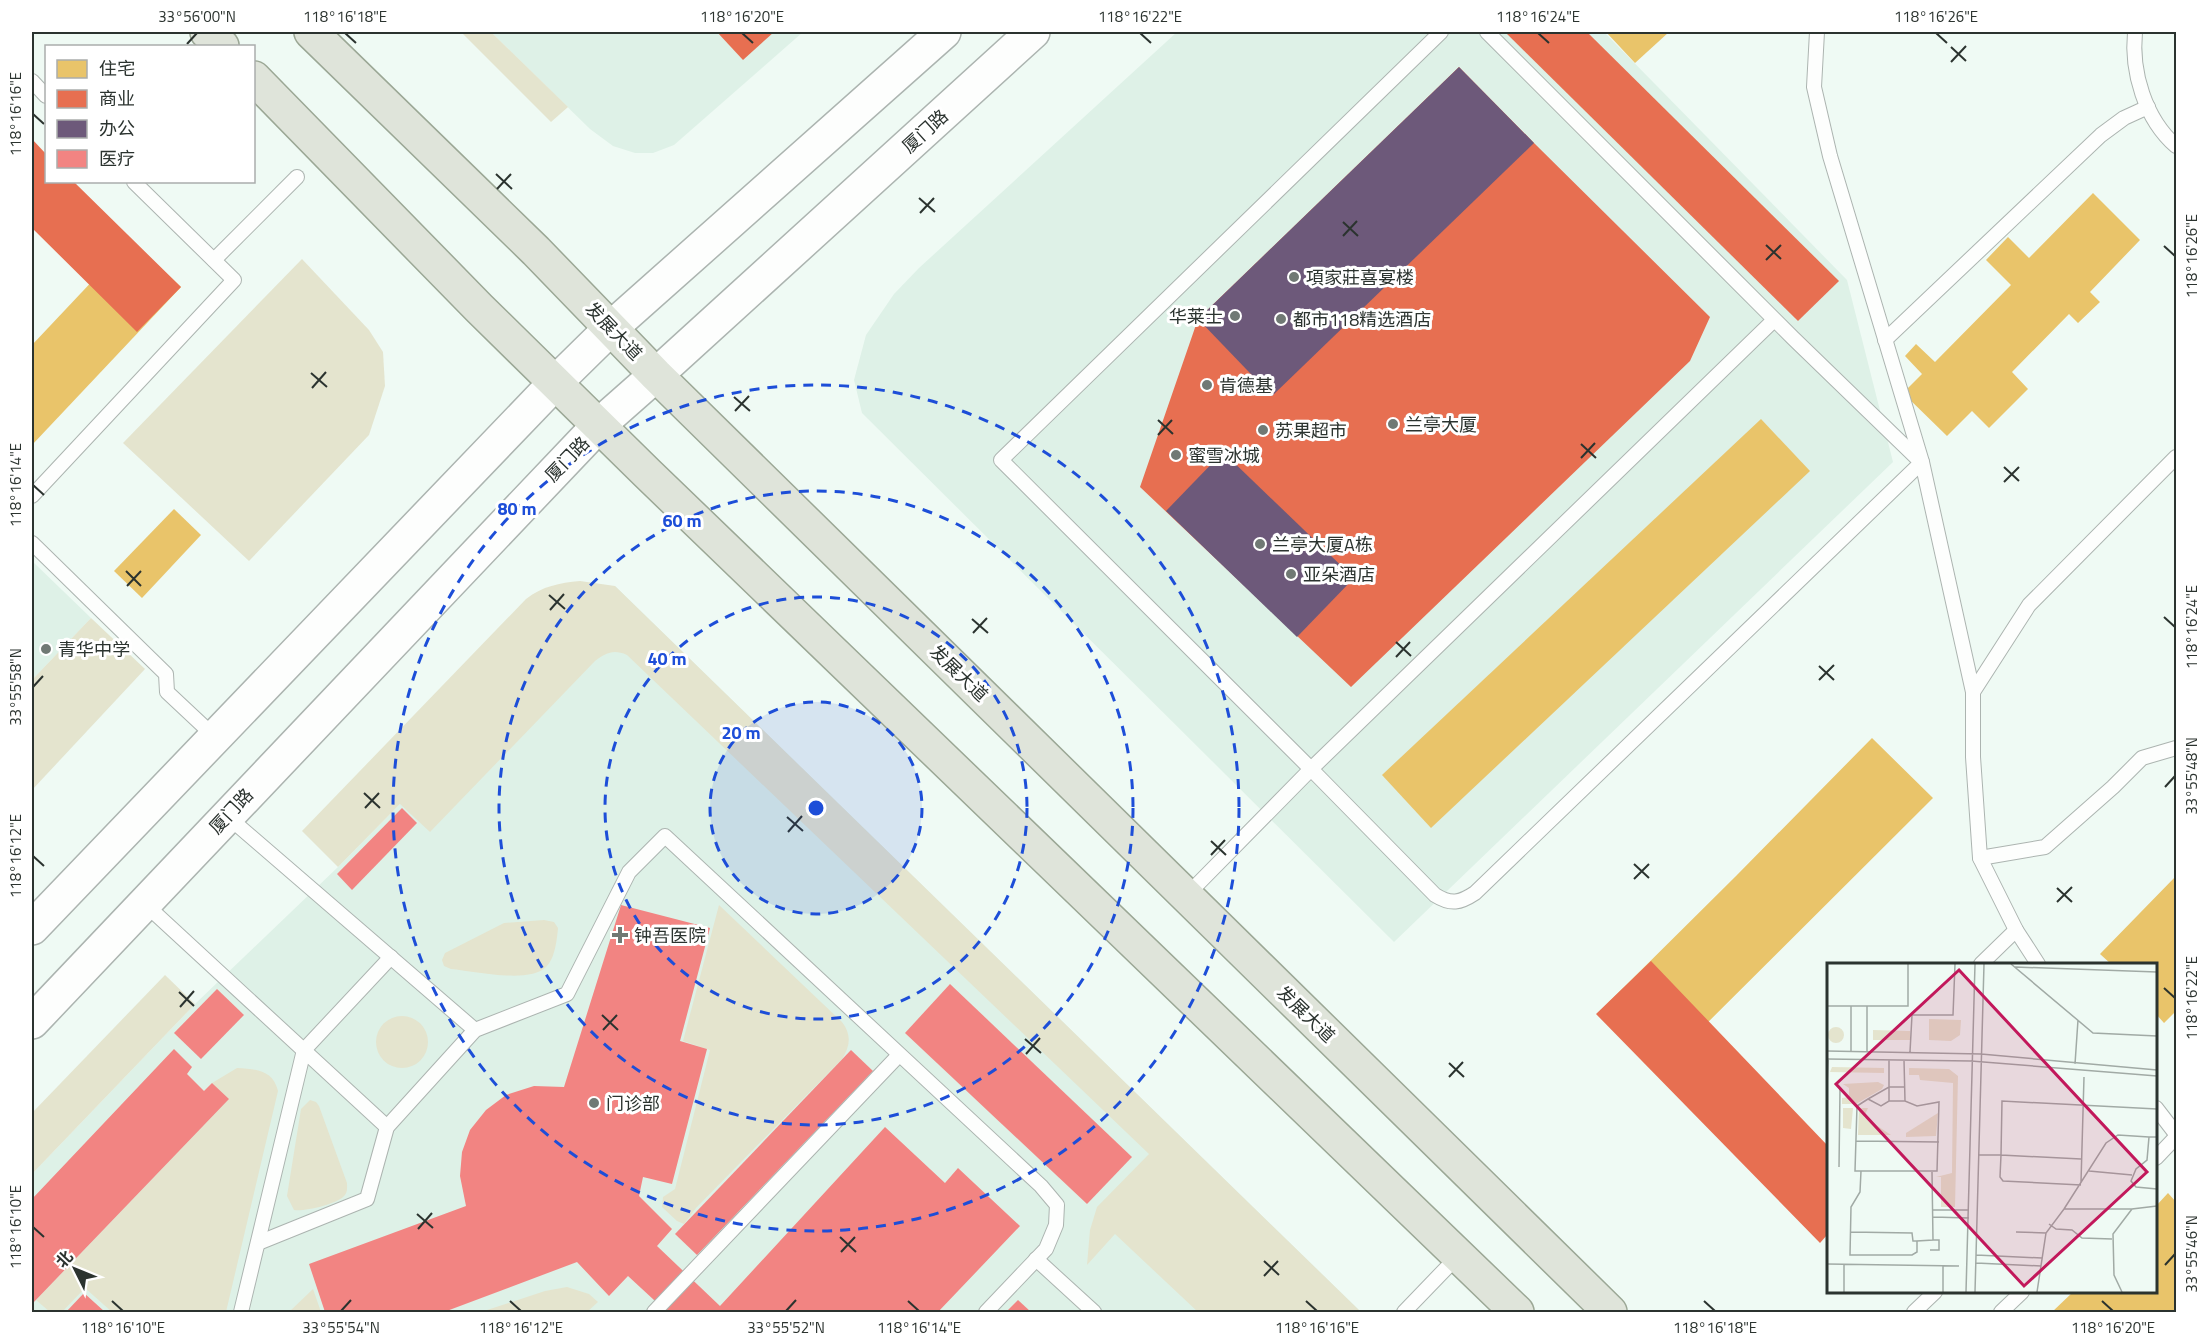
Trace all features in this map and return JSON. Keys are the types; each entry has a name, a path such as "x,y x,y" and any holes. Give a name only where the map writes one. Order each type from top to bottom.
{"main road":[{"path":"207,32 221,45"},
{"name":"发展大道","path":"311,32 536,251 656,375 1610,1312"},
{"path":"255,79 555,383 1458,1256 1504,1305"}],"street":[{"path":"32,928 555,383 611,328 944,32"},
{"name":"厦门路","path":"32,1022 226,815 599,425 1033,32"}],"lane":[{"path":"1441,32 1001,460 1435,895 1446,902 1459,903 1475,894 1922,462"},
{"path":"1487,32 1774,320 1922,462"},
{"path":"1817,32 1814,87 1830,156 1922,462 1973,692 1973,757 1980,858 2016,930 2037,963"},
{"path":"2135,32 2133,52 2141,90 2155,121 2176,146"},
{"path":"32,81 45,95"},
{"path":"1885,340 2101,135 2124,118 2148,106"},
{"path":"214,260 297,177"},
{"path":"32,496 234,280 135,183"},
{"path":"1186,896 1311,769 1774,320"},
{"path":"1973,692 2029,605 2176,457"},
{"path":"32,543 166,674 167,692 215,737"},
{"path":"1980,858 2045,848 2142,758 2176,748"},
{"path":"226,815 475,1030"},
{"path":"258,1243 367,1199 387,1127 475,1030 567,994 629,872 666,836 1041,1186 1057,1205 1056,1225 1046,1250 986,1312"},
{"path":"145,904 387,1127"},
{"path":"1982,963 2016,930"},
{"path":"241,1312 304,1050 391,957"},
{"path":"654,1312 899,1055"},
{"path":"2157,1109 2176,1135 2157,1157"},
{"path":"1404,1312 1458,1256"},
{"path":"1036,1260 1094,1312"},
{"path":"1914,1312 1934,1293"},
{"path":"2001,1312 2021,1293"}],"shaded area":[{"path":"461,32 491,32 568,107 551,122"},
{"path":"491,32 803,32 674,145 653,153 635,153 613,146 590,129"},
{"path":"1177,32 1604,32 1847,280 1893,462 1394,942 862,413 854,380 866,335 894,294 919,268"},
{"path":"302,259 369,330 383,352 385,386 369,435 249,561 123,443"},
{"name":"青华中学","path":"32,561 91,618 32,680"},
{"path":"580,581 615,586 1361,1312 1198,1312 1115,1234 1087,1265 1090,1230 1097,1207 1149,1154 627,655 618,652 610,653 595,661 430,832 400,804 338,867 302,831 526,599 552,586"},
{"name":"钟吾医院","path":"615,586 1361,1312 32,1312 32,1174 195,1004 338,867"},
{"path":"91,618 145,669 32,790 32,680"},
{"path":"719,905 842,1022 849,1041 842,1059 696,1208 684,1224 677,1221 662,1207 663,1197 675,1189 710,1050 683,1041"},
{"path":"544,920 554,922 558,933 552,959 538,972 515,976 451,969 444,966 442,960 445,953 504,923"},
{"path":"165,975 195,1004 32,1174 32,1113"},
{"path":"402,1016 416,1020 424,1028 428,1042 424,1056 416,1064 402,1068 388,1064 380,1056 376,1042 380,1028 388,1020"},
{"path":"237,1068 263,1072 276,1084 278,1091 226,1312 112,1312 85,1288 62,1312 50,1312 36,1300 229,1099 212,1083"},
{"path":"310,1100 319,1106 347,1183 347,1190 339,1200 327,1205 294,1210 287,1196 301,1109"},
{"path":"567,1287 589,1294 598,1302 587,1312 481,1312 545,1291"},
{"path":"313,1289 321,1312 289,1312"}],"building: 住宅":[{"path":"1606,32 1669,32 1635,63"},
{"path":"32,142 45,156 45,183 65,183 32,217"},
{"path":"2093,193 2140,240 2090,292 2100,302 2078,323 2069,314 2012,372 2028,389 1989,428 1972,411 1947,436 1903,393 1922,374 1905,356 1916,344 1935,362 2011,285 1986,260 2008,237 2029,258"},
{"path":"131,240 181,287 32,445 32,345"},
{"path":"1761,419 1810,471 1431,828 1382,775"},
{"path":"174,509 201,535 142,598 114,571"},
{"path":"1872,738 1933,798 1667,1063 1608,1003"},
{"path":"2176,876 2176,1011 2164,1023 2157,1015 2157,963 2110,963 2100,954"},
{"path":"2168,1193 2176,1202 2176,1312 2052,1312 2072,1293 2157,1293 2157,1205"}],"building: 商业":[{"path":"717,32 774,32 743,60"},
{"path":"1505,32 1587,32 1839,281 1798,321"},
{"name":"兰亭大厦","path":"1459,67 1710,317 1690,361 1351,687 1140,487 1198,319"},
{"path":"32,139 45,153 45,183 75,183 181,287 137,332 32,228"},
{"path":"1651,961 1827,1145 1827,1235 1820,1243 1596,1014"}],"building: 办公":[{"path":"1459,67 1534,143 1272,396 1198,319"},
{"name":"兰亭大厦A栋","path":"1223,452 1354,578 1297,637 1166,511"}],"building: 医疗":[{"path":"402,808 417,823 352,890 337,874"},
{"name":"门诊部","path":"621,905 710,928 680,1041 707,1049 672,1184 643,1177 639,1196 672,1229 657,1246 720,1306 885,1127 945,1183 958,1168 1020,1226 938,1312 667,1312 628,1276 609,1296 577,1262 444,1312 325,1312 309,1264 466,1206 460,1176 462,1152 470,1130 486,1110 506,1095 534,1086 564,1087"},
{"path":"950,984 1132,1157 1087,1204 905,1033"},
{"path":"217,989 244,1015 201,1059 174,1033"},
{"path":"174,1049 192,1067 187,1074 204,1091 212,1083 229,1099 33,1303 32,1199"},
{"path":"851,1050 873,1071 697,1255 675,1234"},
{"path":"84,1293 105,1312 66,1312"},
{"path":"1018,1300 1031,1312 1006,1312"}],"place":[{"name":"項家莊喜宴楼","path":"1294,277"},
{"name":"华莱士","path":"1235,316"},
{"name":"都市118精选酒店","path":"1281,319"},
{"name":"肯德基","path":"1207,385"},
{"name":"兰亭大厦","path":"1393,424"},
{"name":"苏果超市","path":"1263,430"},
{"name":"蜜雪冰城","path":"1176,455"},
{"name":"兰亭大厦A栋","path":"1260,544"},
{"name":"亚朵酒店","path":"1291,574"},
{"name":"青华中学","path":"46,649"},
{"name":"钟吾医院","path":"620,935"},
{"name":"门诊部","path":"594,1103"}]}
